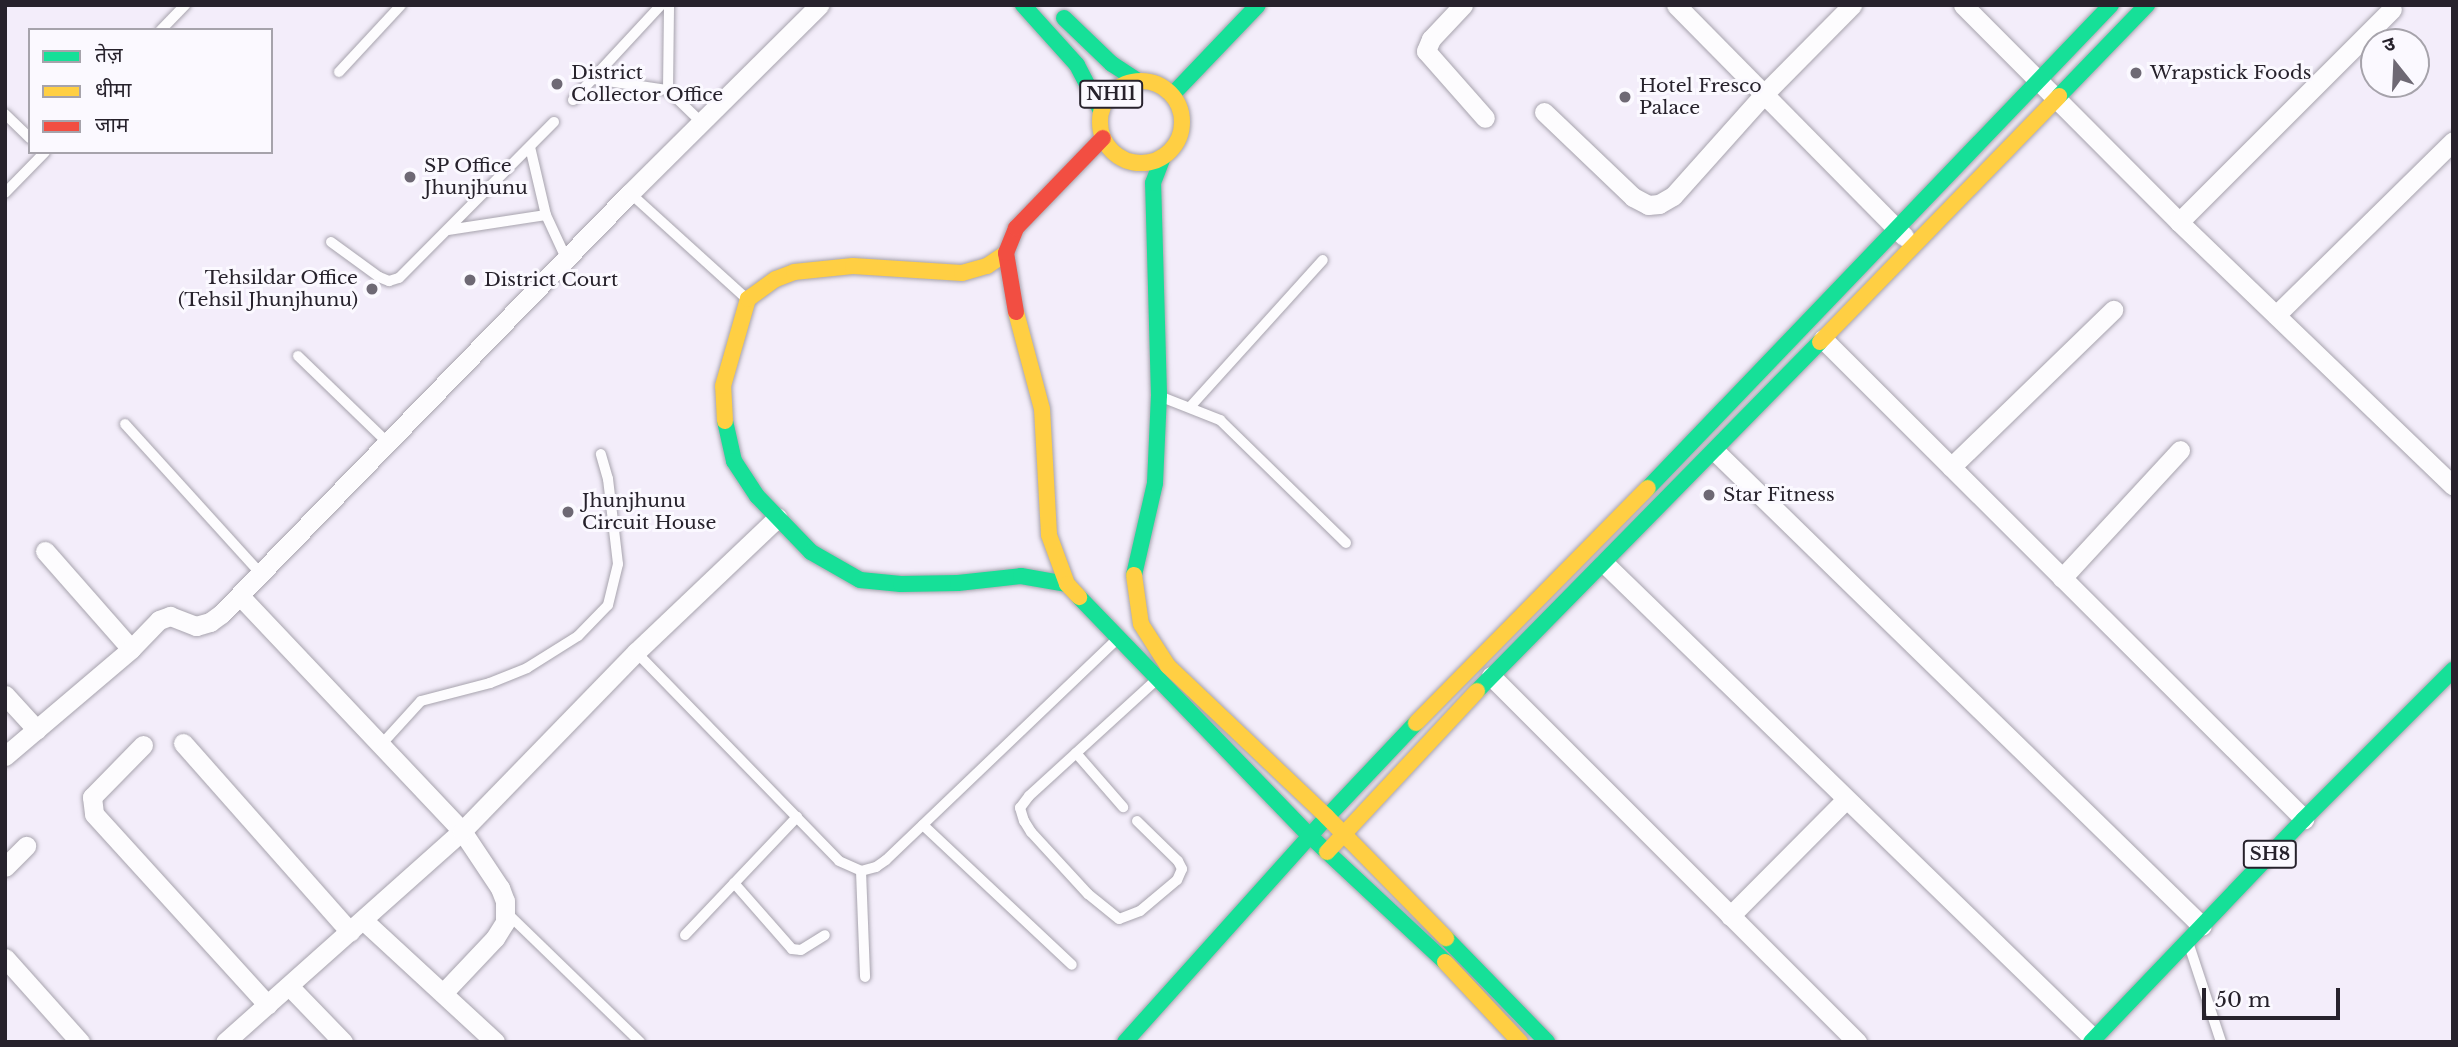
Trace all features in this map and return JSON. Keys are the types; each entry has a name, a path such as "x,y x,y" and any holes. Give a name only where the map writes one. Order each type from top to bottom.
{"main road":[{"name":"NH11","path":"1023,5 1077,65 1101,111"},
{"name":"NH11","path":"1052,5 1112,64 1138,81"},
{"name":"NH11","path":"1172,94 1258,5"},
{"path":"1125,1042 1327,817 2111,5"},
{"path":"1328,852 1491,676 1715,451 2147,5"},
{"name":"NH11","path":"1103,138 1100,126 1101,111 1114,91 1138,81 1161,79 1182,114 1176,143 1163,157"},
{"path":"1163,157 1142,163 1131,162 1115,154 1103,138 1016,228 1006,253 1011,295 1028,348 1042,410 1049,535 1066,584 1156,680 1310,836 1427,943 1520,1042"},
{"path":"1163,157 1153,183 1152,227 1159,395 1155,483 1134,572 1142,624 1168,666 1327,817 1547,1042"},
{"path":"1006,253 987,266 962,273 901,267 853,267 794,272 776,279 748,299 723,386 725,426 734,461 757,496 811,552 860,580 901,584 958,583 1021,576 1066,584"},
{"name":"SH8","path":"2093,1041 2304,819 2453,670"}],"street":[{"path":"5,757 131,649 159,620 170,616 196,626 203,625 240,596 259,572 566,258 819,5"},
{"path":"1463,5 1431,39 1426,51 1432,62 1485,118"},
{"path":"1676,5 1913,245"},
{"path":"1544,112 1633,197 1654,206 1673,196 1765,93 1852,5"},
{"path":"1963,5 2179,222 2453,486"},
{"path":"2179,222 2392,9"},
{"path":"2276,316 2453,141"},
{"path":"1951,467 2113,310"},
{"path":"1823,339 2304,819"},
{"path":"2062,578 2180,450"},
{"path":"1715,451 2202,926"},
{"path":"225,1042 462,831 636,652 777,518"},
{"path":"45,551 131,649"},
{"path":"1604,563 2093,1041"},
{"path":"240,596 462,831 500,888 506,913 495,938 443,993"},
{"path":"1491,676 1857,1042"},
{"path":"5,695 37,730"},
{"path":"183,743 356,926 443,993 495,1042"},
{"path":"143,745 92,797 94,814 268,1004"},
{"path":"1730,916 1845,800"},
{"path":"5,867 26,846"},
{"path":"5,958 80,1042"},
{"path":"289,986 344,1042"}],"lane":[{"path":"163,28 185,5"},
{"path":"339,72 401,5"},
{"path":"573,100 661,5"},
{"path":"668,90 669,5"},
{"path":"594,79 668,90 701,122"},
{"path":"5,114 28,136"},
{"path":"331,242 389,281 404,273 554,122"},
{"path":"530,147 546,215 566,258"},
{"path":"5,193 42,154"},
{"path":"630,193 748,299"},
{"path":"447,230 546,215"},
{"path":"1190,407 1323,260"},
{"path":"298,356 387,442"},
{"path":"1159,395 1220,420 1233,430 1346,543"},
{"path":"125,424 259,572"},
{"path":"380,746 421,701 490,683 535,664 578,636 608,605 618,564 608,479 601,454"},
{"path":"636,652 839,861 861,871 877,867 886,860 1117,639"},
{"path":"1138,821 1178,860 1182,869 1177,880 1140,911 1119,919 1088,894 1031,832 1020,808 1029,796 1156,680"},
{"path":"1076,753 1124,807"},
{"path":"685,935 797,817"},
{"path":"923,825 1072,965"},
{"path":"861,871 866,977"},
{"path":"734,883 793,949 801,950 825,934"},
{"path":"506,913 640,1042"},
{"path":"2188,941 2221,1042"}],"traffic: fast":[{"path":"1023,5 1077,65 1101,111"},
{"path":"1172,95 1258,5"},
{"path":"1648,488 2111,5"},
{"path":"2059,96 2147,5"},
{"path":"1064,18 1112,64 1138,81"},
{"path":"1134,575 1155,483 1159,395 1153,183 1163,157"},
{"path":"1477,691 1820,342"},
{"path":"725,421 734,461 757,496 811,552 860,580 901,584 958,583 1021,576 1067,584"},
{"path":"1079,597 1310,836 1445,962"},
{"path":"2091,1042 2304,819 2453,670"},
{"path":"1125,1042 1327,817 1416,723"},
{"path":"1446,938 1547,1042"}],"traffic: slow":[{"path":"1141,81 1157,84 1170,93 1179,106 1182,122 1179,138 1170,151 1157,160 1141,163 1125,160 1112,151 1103,138 1100,122 1103,106 1112,93 1125,84 1141,81"},
{"path":"1820,342 2059,96"},
{"path":"725,421 723,386 748,299 776,279 794,272 853,266 962,273 987,266 1006,253"},
{"path":"1016,312 1042,409 1049,535 1067,584 1079,597"},
{"path":"1416,723 1648,488"},
{"path":"1134,575 1141,624 1168,666 1327,817 1446,938"},
{"path":"1327,852 1477,691"},
{"path":"1445,962 1520,1042"}],"traffic: jam":[{"path":"1016,312 1006,253 1016,228 1103,138"}],"place":[{"name":"Wrapstick Foods","path":"2136,73"},
{"name":"District Collector Office","path":"557,84"},
{"name":"Hotel Fresco Palace","path":"1625,97"},
{"name":"SP Office Jhunjhunu","path":"410,177"},
{"name":"District Court","path":"470,280"},
{"name":"Tehsildar Office (Tehsil Jhunjhunu)","path":"372,289"},
{"name":"Star Fitness","path":"1709,495"},
{"name":"Jhunjhunu Circuit House","path":"568,512"}]}
